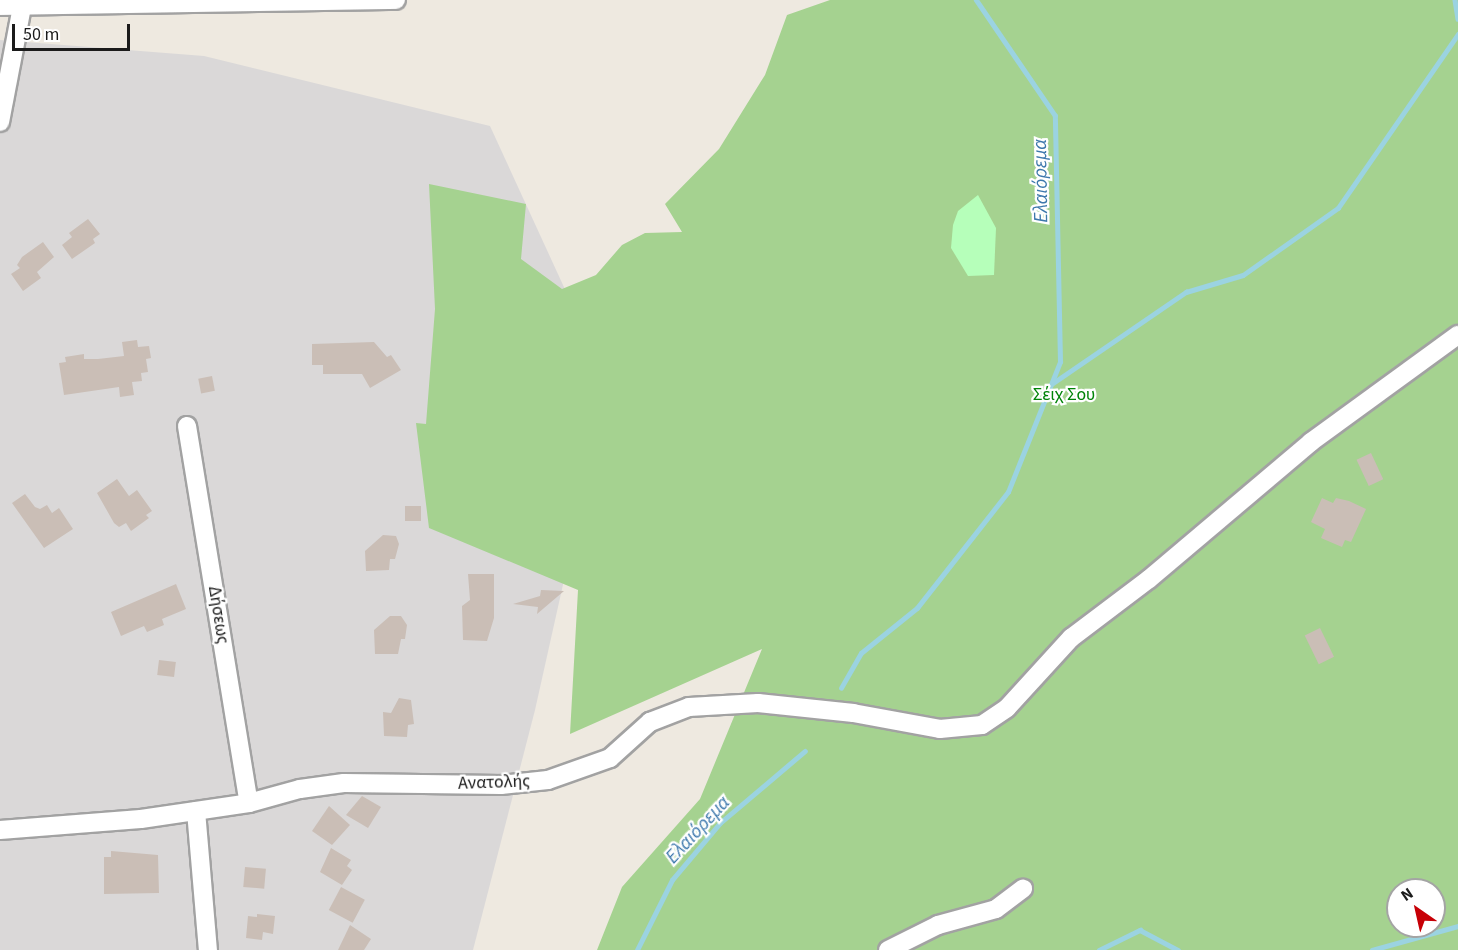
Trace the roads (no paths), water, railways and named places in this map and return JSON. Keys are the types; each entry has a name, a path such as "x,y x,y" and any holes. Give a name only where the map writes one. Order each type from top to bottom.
{"street":[{"path":"0,6 22,8 396,0"},
{"path":"0,122 22,8"},
{"name":"Ανατολής","path":"0,830 70,828 196,811 249,803 300,789 338,784 501,785 558,778 610,758 658,717 698,706 780,705 940,729 970,728 1002,712 1071,638 1149,579 1311,442 1458,335"},
{"name":"Δήσεως","path":"187,426 249,803"},
{"path":"196,811 208,950"},
{"path":"888,950 938,925 996,909 1023,889"}],"waterway":[{"name":"Ελαιόρεμα","path":"841,688 861,653 917,608 1008,492 1060,362 1055,116 976,0"},
{"path":"1455,0 1458,19"},
{"path":"1050,385 1186,292 1243,275 1338,208 1458,34"},
{"name":"Ελαιόρεμα","path":"637,950 672,880 720,823 805,751"},
{"path":"1372,950 1458,926"},
{"path":"1099,950 1140,930 1178,950"}],"park label":[{"name":"Σέιχ Σου","path":"1064,395"}]}
